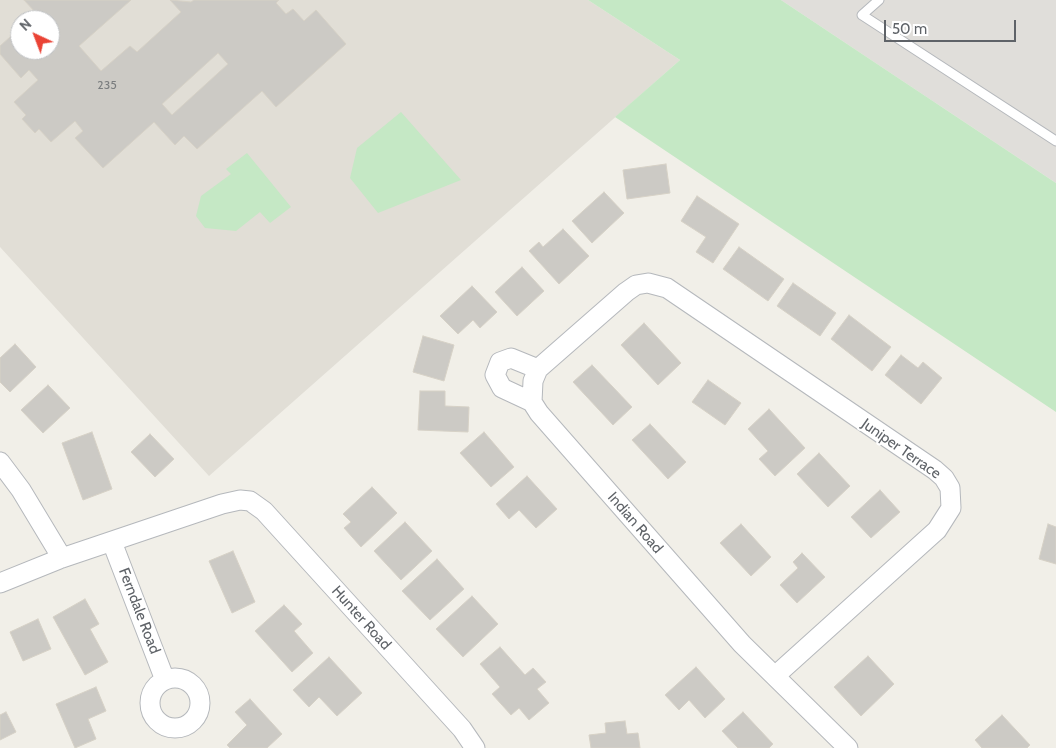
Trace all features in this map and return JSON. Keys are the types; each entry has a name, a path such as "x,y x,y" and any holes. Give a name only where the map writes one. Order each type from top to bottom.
{"street":[{"name":"Juniper Terrace","path":"538,369 636,285 648,283 667,288 935,470 944,478 950,488 951,508 937,530 775,676"},
{"path":"511,358 538,369 533,381 532,402 502,388 495,375 500,362 511,358"},
{"name":"Indian Road","path":"532,402 546,421 742,644 848,748"},
{"path":"0,462 21,490 62,558"},
{"name":"Hunter Road","path":"112,542 240,500 250,501 264,511 462,729 475,748"},
{"path":"0,583 62,558 112,542"},
{"name":"Ferndale Road","path":"112,542 165,680"}],"lane":[{"path":"879,0 862,15 1056,141"}],"shaded area":[{"path":"0,0 588,0 680,60 209,476 0,247"},
{"path":"781,0 1056,0 1056,183"}],"green space":[{"path":"588,0 781,0 1056,183 1056,412 615,117 680,60"},
{"path":"401,112 461,180 378,213 350,178 357,148"},
{"path":"247,153 291,207 270,223 260,212 236,231 205,228 196,216 201,196 231,174 226,169"}],"building":[{"path":"24,0 131,0 79,46 101,71 130,46 137,52 181,12 170,0 191,2 194,0 279,0 276,3 286,14 293,9 304,21 316,10 346,44 276,107 262,91 197,149 184,136 175,145 154,122 103,168 75,138 83,131 75,121 51,142 39,129 35,133 22,119 26,115 14,102 38,80 29,70 21,78 0,54 0,46 10,37 10,60 60,60 60,10 33,10","holes":["218,53 228,64 172,115 162,104"]},
{"path":"666,164 670,193 627,199 623,170"},
{"path":"604,192 624,213 592,243 572,221"},
{"path":"697,196 739,224 713,263 696,252 706,237 681,221"},
{"path":"563,229 589,256 559,284 529,251 539,242 543,247"},
{"path":"739,247 784,279 768,301 723,269"},
{"path":"522,267 544,291 517,316 495,292"},
{"path":"793,283 836,313 820,336 777,306"},
{"path":"472,286 497,312 480,328 473,320 458,334 440,316"},
{"path":"849,315 891,347 872,371 831,339"},
{"path":"644,323 681,363 658,385 621,345"},
{"path":"423,336 454,345 444,381 413,372"},
{"path":"15,344 36,367 10,392 0,382 0,358"},
{"path":"901,355 918,368 923,362 942,378 921,404 885,375"},
{"path":"592,365 632,407 613,425 573,382"},
{"path":"708,380 741,403 725,425 692,402"},
{"path":"48,385 70,408 43,433 21,410"},
{"path":"420,391 445,391 445,406 469,407 468,432 418,430"},
{"path":"769,409 805,448 775,476 759,459 768,451 748,429"},
{"path":"650,424 686,462 668,479 632,440"},
{"path":"92,432 112,489 83,500 62,443"},
{"path":"484,432 514,467 491,487 460,453"},
{"path":"150,434 174,459 155,477 131,452"},
{"path":"819,453 850,486 828,507 797,474"},
{"path":"527,476 557,509 536,528 519,510 509,519 496,504"},
{"path":"372,487 397,513 361,547 344,528 351,522 343,514"},
{"path":"880,490 900,512 871,538 851,517"},
{"path":"405,522 432,551 401,580 374,551"},
{"path":"741,524 771,557 751,576 720,543"},
{"path":"1048,524 1056,527 1056,564 1039,559"},
{"path":"233,551 255,602 232,613 209,561"},
{"path":"802,553 825,577 797,603 780,585 798,568 793,562"},
{"path":"437,559 464,589 430,620 402,591"},
{"path":"472,596 498,624 463,657 436,629"},
{"path":"85,599 99,624 90,629 108,662 85,675 53,617"},
{"path":"284,605 302,624 294,631 313,653 292,672 255,631"},
{"path":"38,619 51,649 23,661 10,632"},
{"path":"500,647 525,675 533,668 546,682 537,689 549,703 529,720 519,708 511,715 492,694 500,687 480,664"},
{"path":"868,656 894,684 861,716 834,687"},
{"path":"329,657 362,693 337,716 319,697 309,707 293,690"},
{"path":"696,667 725,699 705,718 689,700 679,710 665,695"},
{"path":"96,687 106,711 88,719 96,739 75,748 56,704"},
{"path":"250,699 282,734 267,748 230,748 227,745 247,725 235,712"},
{"path":"6,712 16,732 0,740 0,715"},
{"path":"743,712 773,744 769,748 738,748 722,731"},
{"path":"1002,715 1030,745 1027,748 982,748 975,740"},
{"path":"625,721 627,734 638,733 640,748 591,748 589,735 606,733 605,723"}]}
